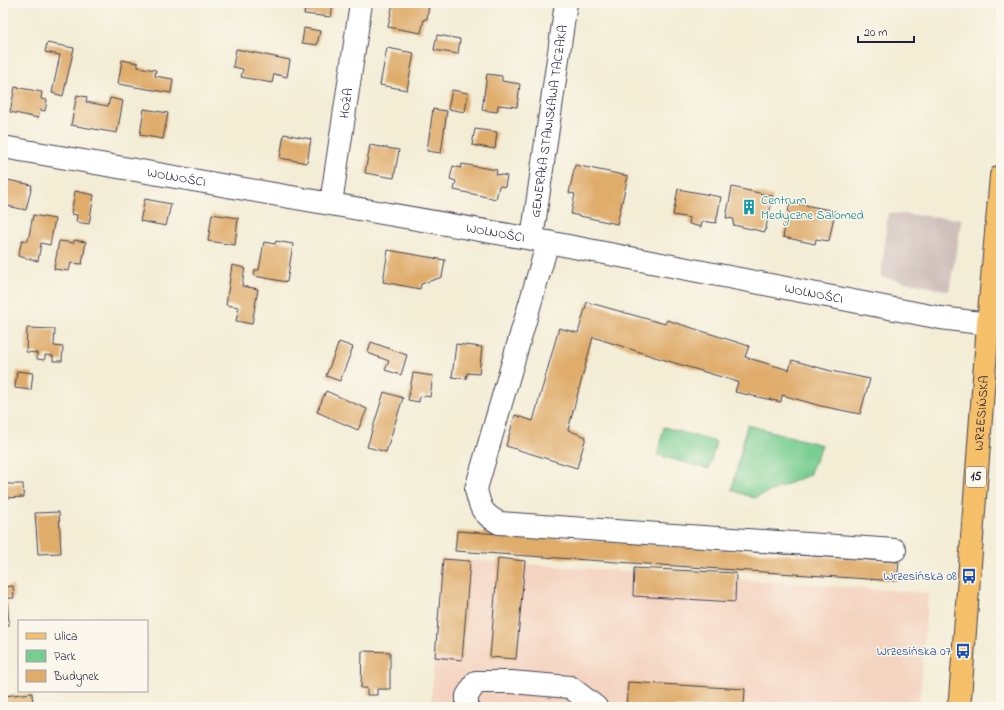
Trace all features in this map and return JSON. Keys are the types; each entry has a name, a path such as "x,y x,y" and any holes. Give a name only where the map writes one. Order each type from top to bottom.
{"main road":[{"name":"WRZESIŃSKA","path":"960,704 994,324 1001,176"}],"street":[{"name":"HOŻA","path":"331,204 362,3"},
{"name":"GENERAŁA STANISŁAWA TACZAKA","path":"566,3 540,240 476,488 480,507 488,517 499,523 895,550"},
{"name":"WOLNOŚCI","path":"3,147 540,240 941,318 994,324"},
{"path":"467,707 467,696 476,682 511,682 570,687 596,707"}],"shaded area":[{"path":"888,213 962,219 949,291 881,277"},
{"path":"440,558 928,593 919,707 431,707"}],"green space":[{"path":"747,425 822,445 809,475 754,498 732,490"},
{"path":"664,427 716,442 709,469 657,455"}],"building":[{"path":"306,3 333,3 331,17 304,14"},
{"path":"393,3 429,4 427,19 424,19 421,33 388,27"},
{"path":"304,28 320,31 317,45 302,43"},
{"path":"437,35 460,39 458,54 434,50"},
{"path":"47,43 74,48 63,96 52,93 60,55 45,52"},
{"path":"387,48 414,53 407,90 380,85"},
{"path":"236,49 290,60 287,77 274,74 272,83 241,77 243,69 233,67"},
{"path":"122,60 138,63 138,67 156,70 155,76 173,79 171,93 118,84"},
{"path":"487,74 502,76 502,81 520,84 517,107 498,105 497,112 482,110"},
{"path":"15,87 42,92 41,99 47,100 45,111 40,110 38,118 10,112"},
{"path":"452,90 468,93 465,112 448,109"},
{"path":"77,95 87,97 86,102 108,106 110,98 123,101 117,133 71,125"},
{"path":"144,109 168,113 163,139 140,135"},
{"path":"433,109 447,111 441,153 427,151"},
{"path":"475,129 497,132 495,149 472,145"},
{"path":"284,134 311,139 307,163 280,158"},
{"path":"370,145 399,150 394,178 365,173"},
{"path":"462,164 497,170 496,174 507,176 505,187 499,186 496,199 454,190 456,181 450,179 453,166 461,168"},
{"path":"575,165 628,176 617,224 571,214 575,194 569,193"},
{"path":"3,179 32,185 26,210 3,205"},
{"name":"Centrum Medyczne Salomed","path":"732,187 773,196 765,232 733,225 734,219 726,218"},
{"path":"678,189 721,197 716,223 702,221 701,227 689,224 690,218 673,215"},
{"path":"75,191 94,195 89,224 76,222 77,215 71,214"},
{"path":"145,199 171,204 166,226 140,221"},
{"path":"790,202 835,211 829,241 816,239 815,244 783,237"},
{"path":"212,214 238,218 235,245 208,241"},
{"path":"33,215 55,219 50,245 41,243 38,261 18,256 22,240 28,241"},
{"path":"74,240 86,242 82,264 71,263 69,271 54,269 59,241 74,243"},
{"path":"276,241 293,244 287,282 254,276 255,270 259,270 264,242 275,244"},
{"path":"388,250 445,260 442,277 421,284 420,289 383,282"},
{"path":"232,265 245,268 242,286 258,289 252,324 236,321 239,307 226,305"},
{"path":"587,302 665,324 667,320 749,346 745,357 789,370 792,360 831,371 870,379 860,414 821,406 782,395 781,402 735,392 738,382 593,337 568,430 586,437 577,468 506,446 515,415 533,421 559,328 578,333"},
{"path":"27,328 55,329 54,346 63,347 62,361 53,361 53,356 45,355 45,360 37,359 37,353 26,352"},
{"path":"339,342 353,347 340,381 326,376"},
{"path":"371,342 407,355 401,375 385,370 389,361 368,353"},
{"path":"456,344 482,347 479,374 467,373 466,379 452,377"},
{"path":"17,371 33,373 31,390 15,388"},
{"path":"413,373 433,376 430,397 420,395 419,402 408,400"},
{"path":"326,391 367,409 358,430 317,412"},
{"path":"384,392 403,398 386,452 367,447"},
{"path":"4,484 23,484 24,497 5,498"},
{"path":"59,512 61,553 38,554 35,513"},
{"path":"457,531 899,562 897,581 455,551"},
{"path":"498,558 525,561 516,659 490,657"},
{"path":"443,559 470,561 462,660 435,657"},
{"path":"634,568 736,573 735,602 633,596"},
{"path":"13,586 14,598 7,598 9,626 3,626 3,587"},
{"path":"362,651 390,652 390,689 377,689 377,695 367,695 367,688 361,688"},
{"path":"628,682 745,689 744,707 626,707"},
{"path":"32,693 33,707 3,707 3,696"}],"place":[{"name":"Centrum Medyczne Salomed","path":"749,207"},
{"name":"Wrzesińska 08","path":"969,576"},
{"name":"Wrzesińska 07","path":"963,651"}]}
